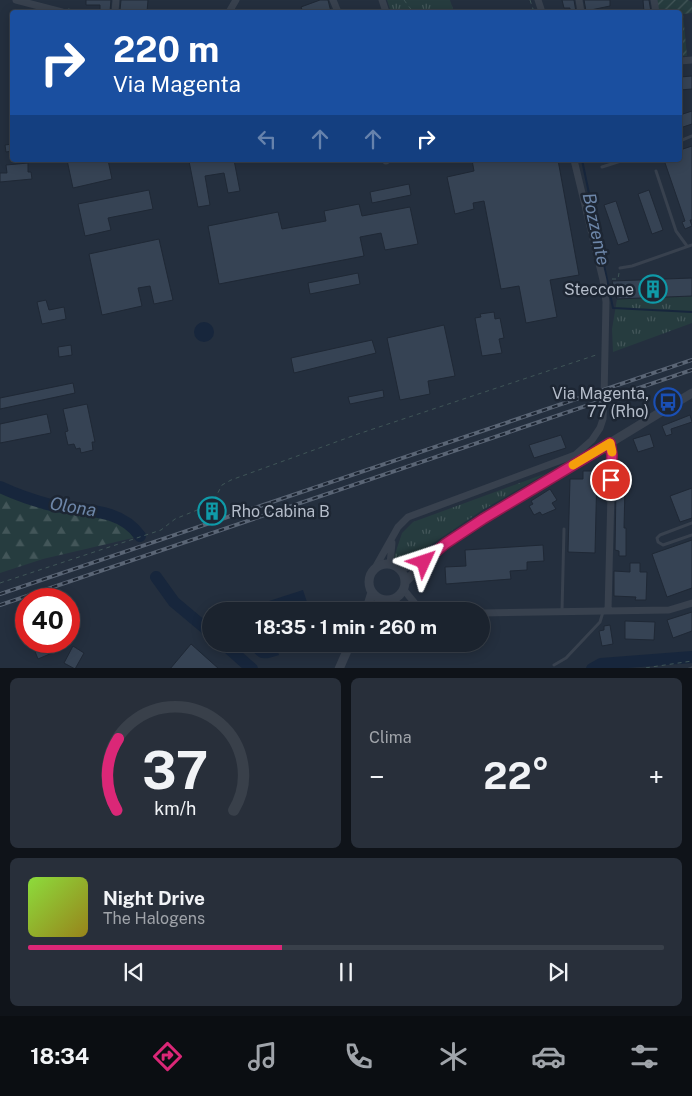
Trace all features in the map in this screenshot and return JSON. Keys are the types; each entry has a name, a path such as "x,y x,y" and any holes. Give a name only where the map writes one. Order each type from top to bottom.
{"street":[{"path":"16,0 55,10"},
{"path":"48,8 58,10"},
{"path":"392,602 375,596 369,579 398,527 408,518 565,459 581,451 596,434 602,419 604,398 606,298 574,162"},
{"path":"399,568 408,566 445,544 483,519 692,393"},
{"path":"606,611 612,455 610,443"},
{"path":"390,564 392,540"},
{"path":"384,602 400,596 405,586 445,544"},
{"path":"376,568 384,564 390,564 399,568 403,573 405,586 415,602"},
{"path":"369,602 372,592"},
{"path":"490,613 668,610 692,603"},
{"path":"339,668 346,652"}],"lane":[{"path":"602,167 618,162"},
{"path":"656,171 676,231 687,246"},
{"path":"620,268 632,266 692,245"},
{"path":"692,524 660,535 657,538 658,542 664,545 692,535"},
{"path":"562,611 564,529"},
{"path":"554,665 566,658 600,622 606,611"}],"path":[{"path":"608,280 618,279 620,268"},
{"path":"0,583 161,530 175,519 212,504 222,485 232,480 358,434 596,355"},
{"path":"638,668 692,661"}],"green space":[{"path":"387,0 450,0 453,10 390,10"},
{"path":"657,0 688,0 692,2 692,13 683,14 687,56 682,56 682,10 658,10"},
{"path":"692,296 692,323 613,352 612,329 617,299"},
{"path":"547,473 484,509 405,562 396,561 394,557 402,533 413,522"},
{"path":"0,490 49,508 104,515 127,528 137,537 43,559 0,573"}],"water":[{"path":"200,322 208,322 214,328 214,336 208,342 200,342 194,336 194,328"},
{"path":"303,590 307,602 269,602"},
{"path":"254,652 278,652 279,655 263,658"}],"building":[{"path":"86,0 111,0 110,10 100,10 100,5 86,5"},
{"path":"121,0 148,0 147,10 120,10"},
{"path":"320,0 328,0 330,10 302,10 301,7"},
{"path":"562,0 574,0 576,10 564,8"},
{"path":"584,0 610,0 610,6 586,10"},
{"path":"643,0 649,0 651,10 644,10"},
{"path":"692,76 692,89 682,90 682,77"},
{"path":"692,111 692,124 682,127 682,114"},
{"path":"10,144 10,151 6,152 5,145"},
{"path":"692,146 692,220 690,220 692,226 685,229 682,222 685,221 665,162 682,162 682,149"},
{"path":"67,162 108,162 112,179 73,188"},
{"path":"189,162 234,162 240,191 228,193 224,173 205,176 210,205 198,207"},
{"path":"472,162 558,162 579,275 550,280 557,317 526,323 519,286 501,289 484,201 473,203 474,209 455,214 447,177 474,171"},
{"path":"28,163 28,172 31,172 32,179 0,182 0,173 7,173 6,165"},
{"path":"409,184 411,195 372,203 370,192"},
{"path":"149,190 153,209 108,218 111,230 85,236 78,204"},
{"path":"649,190 663,230 652,234 638,194"},
{"path":"616,201 629,241 618,245 604,205"},
{"path":"359,204 362,216 410,207 418,244 385,250 381,233 360,237 364,256 219,284 208,226 278,212 282,229 326,221 324,211"},
{"path":"159,239 173,300 154,304 150,286 138,288 142,306 102,315 89,254"},
{"path":"358,273 360,284 310,294 308,283"},
{"name":"Steccone","path":"692,278 692,296 617,299 612,281"},
{"path":"46,300 49,310 64,307 66,319 42,324 37,302"},
{"path":"494,312 495,319 500,318 504,338 499,339 502,353 482,356 475,318 481,317 480,314"},
{"path":"444,325 455,376 428,381 430,394 400,400 387,338"},
{"path":"372,340 376,353 294,373 291,358"},
{"path":"71,345 72,355 59,357 58,347"},
{"path":"73,383 75,393 0,409 0,398"},
{"path":"383,390 384,397 350,404 348,397"},
{"path":"87,404 95,442 92,442 93,450 81,453 80,448 76,449 74,444 68,445 65,432 68,431 63,409"},
{"path":"47,414 51,433 0,443 0,424"},
{"path":"690,415 692,422 671,429 672,434 666,436 662,426"},
{"path":"650,434 654,447 638,452 633,439"},
{"path":"561,435 566,448 534,458 529,445"},
{"path":"583,471 597,471 595,553 568,552 570,479 583,479"},
{"path":"616,487 625,487 624,528 626,528 626,556 619,556 619,551 615,550"},
{"path":"692,488 692,518 680,522 670,496"},
{"path":"550,489 557,500 552,503 556,509 542,515 540,512 534,515 529,506 533,504 531,501"},
{"name":"Rho Cabina B","path":"219,505 221,511 205,516 203,510"},
{"path":"692,540 692,588 667,597 652,554"},
{"path":"543,545 544,561 527,562 527,570 510,571 511,579 446,584 445,567 466,566 465,550"},
{"path":"630,563 640,563 640,572 647,572 646,600 635,600 636,597 614,596 614,571 630,572"},
{"path":"692,612 692,631 673,638 667,620"},
{"path":"625,621 655,622 654,640 625,639"},
{"path":"610,625 613,644 602,646 599,631 604,630 604,626"},
{"path":"191,644 218,668 171,668"},
{"path":"80,650 84,653 76,668 64,663 69,653 80,653"},
{"path":"36,653 52,653 38,659"}],"waterway":[{"name":"Bozzente","path":"582,162 613,308 692,312"},
{"name":"Olona","path":"0,487 51,505 111,515 132,527 140,536"},
{"name":"Olona","path":"156,577 174,602 202,625"},
{"name":"Olona","path":"233,652 251,668"},
{"name":"Olona","path":"594,668 601,664 692,657"}],"railway":[{"path":"0,594 692,360"},
{"path":"0,605 692,370"}],"slow traffic":[{"path":"573,465 610,443 612,452"}],"place":[{"name":"Steccone","path":"653,289"},
{"name":"Via Magenta, 77 (Rho)","path":"668,402"},
{"name":"Rho Cabina B","path":"212,511"}],"route":[{"path":"424,562 445,544 483,519 610,443 612,451 611,480"}]}
